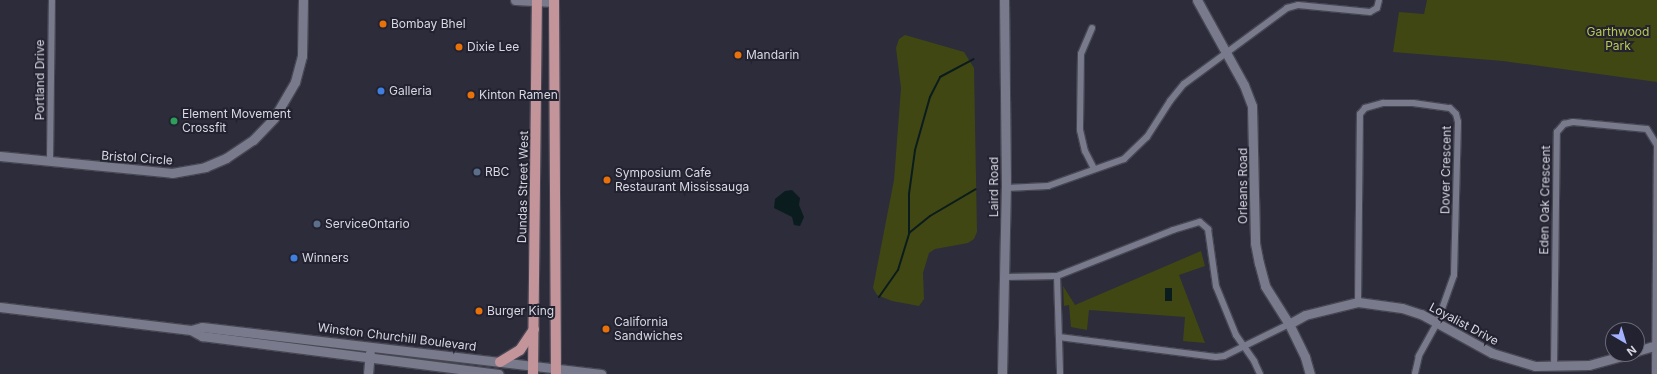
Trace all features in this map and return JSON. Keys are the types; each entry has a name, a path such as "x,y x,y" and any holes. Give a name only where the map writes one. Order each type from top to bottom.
{"main road":[{"name":"Dundas Street West","path":"533,370 537,1"},
{"path":"554,1 556,371"},
{"path":"500,362 520,350 534,329"}],"street":[{"name":"Portland Drive","path":"50,160 52,0"},
{"name":"Bristol Circle","path":"0,156 50,160 134,172 172,174 205,167 241,149 274,118 295,82 302,56 303,0"},
{"path":"515,0 554,1"},
{"name":"Laird Road","path":"1002,374 1006,188 1004,0"},
{"name":"Orleans Road","path":"1197,0 1244,85 1252,106 1255,243 1259,263 1265,286 1289,324 1305,357 1310,374"},
{"path":"1006,188 1048,186 1124,159 1136,150 1155,127 1170,101 1184,84 1292,6 1370,12 1377,8 1379,0"},
{"path":"1092,28 1082,54 1080,130 1084,152 1094,169"},
{"name":"Dover Crescent","path":"1358,302 1360,114 1365,108 1383,103 1444,105 1456,114 1458,122 1454,275 1437,322 1420,356 1416,374"},
{"name":"Eden Oak Crescent","path":"1554,366 1556,142 1557,132 1564,124 1573,122 1647,129 1657,145 1656,346"},
{"path":"1005,277 1057,276 1173,230 1200,222 1208,229 1216,286 1236,335 1244,345 1260,374"},
{"path":"1057,276 1060,374"},
{"name":"Loyalist Drive","path":"1289,324 1305,315 1358,302 1402,308 1437,322 1492,353 1535,366 1589,365 1605,361"},
{"name":"Winston Churchill Boulevard","path":"0,308 191,330 202,327 370,346 500,362 533,370 601,374"},
{"path":"1059,337 1216,357 1224,356 1289,324"},
{"name":"Winston Churchill Boulevard","path":"191,330 202,336 499,374"},
{"path":"368,374 370,346"},
{"path":"1645,349 1656,346 1655,374"}],"green space":[{"name":"Garthwood Park","path":"1427,0 1657,0 1657,82 1503,61 1393,52 1399,12 1424,14"},
{"path":"905,35 964,52 974,68 977,232 974,239 968,243 935,249 929,253 923,273 924,299 919,306 892,301 877,295 873,288 894,180 901,88 896,48 899,39"},
{"path":"1201,251 1205,266 1179,275 1205,343 1183,341 1185,317 1089,310 1087,330 1071,327 1069,305 1064,306 1063,286 1075,305"}],"shaded area":[{"path":"792,190 800,198 799,205 804,217 800,226 794,225 792,217 774,208 775,199 785,191"},
{"path":"1165,288 1172,288 1172,301 1165,301"}],"waterway":[{"path":"879,297 898,270 909,233 909,194 915,150 930,97 940,77 974,59"},
{"path":"909,233 930,216 976,189"}],"place":[{"name":"Bombay Bhel","path":"383,24"},
{"name":"Dixie Lee","path":"459,47"},
{"name":"Mandarin","path":"738,55"},
{"name":"Galleria","path":"381,91"},
{"name":"Kinton Ramen","path":"471,95"},
{"name":"Element Movement Crossfit","path":"174,121"},
{"name":"RBC","path":"477,172"},
{"name":"Symposium Cafe Restaurant Mississauga","path":"607,180"},
{"name":"ServiceOntario","path":"317,224"},
{"name":"Winners","path":"294,258"},
{"name":"Burger King","path":"479,311"},
{"name":"California Sandwiches","path":"606,329"}]}
